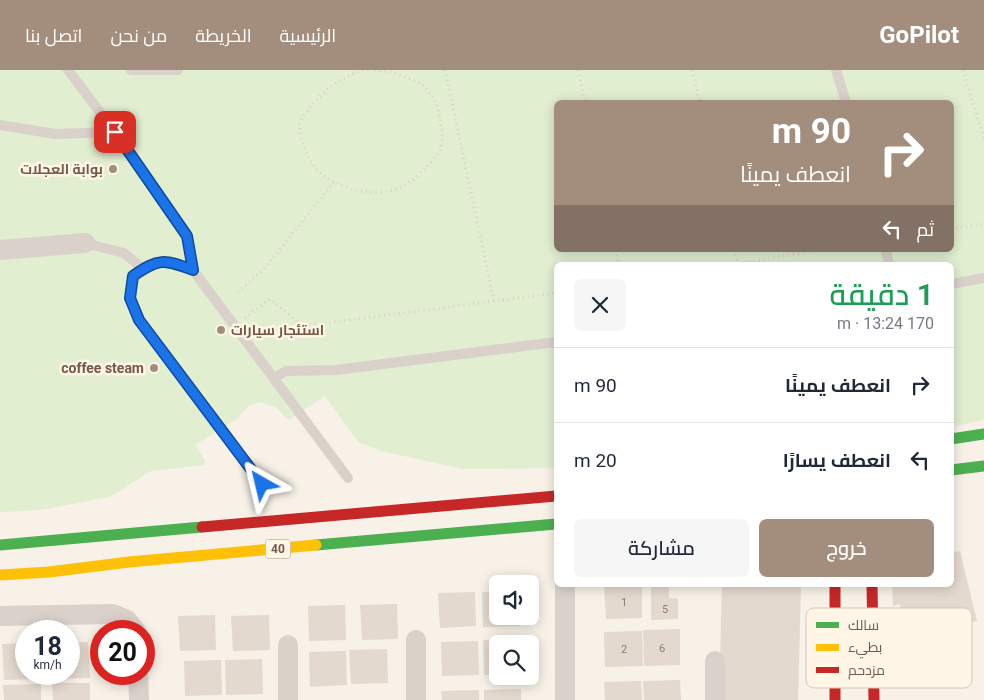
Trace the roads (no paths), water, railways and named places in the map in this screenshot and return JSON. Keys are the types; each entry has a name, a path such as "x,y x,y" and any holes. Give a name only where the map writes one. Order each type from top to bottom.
{"main road":[{"path":"954,439 984,434"},
{"path":"954,470 984,466"},
{"name":"40","path":"0,545 554,496"},
{"name":"40","path":"0,575 554,524"},
{"path":"835,587 835,608"},
{"path":"872,587 872,608"}],"street":[{"path":"0,250 86,243"},
{"path":"565,587 565,700"},
{"path":"0,616 113,614 127,620"},
{"path":"416,640 416,700"},
{"path":"288,644 288,700"},
{"path":"715,700 716,660"},
{"path":"138,685 139,700"}],"lane":[{"path":"68,70 115,132 187,236 193,270 348,478"},
{"path":"131,70 178,70"},
{"path":"836,70 845,100"},
{"path":"0,125 55,134 115,132"},
{"path":"86,243 124,254 144,269"},
{"path":"193,270 169,261 144,269 133,276 130,298 139,320 262,484"},
{"path":"954,283 984,278"},
{"path":"274,378 286,371 336,370 554,342"}],"place":[{"name":"بوابة العجلات","path":"113,169"},
{"name":"استئجار سيارات","path":"221,330"},
{"name":"coffee steam","path":"154,368"}]}
